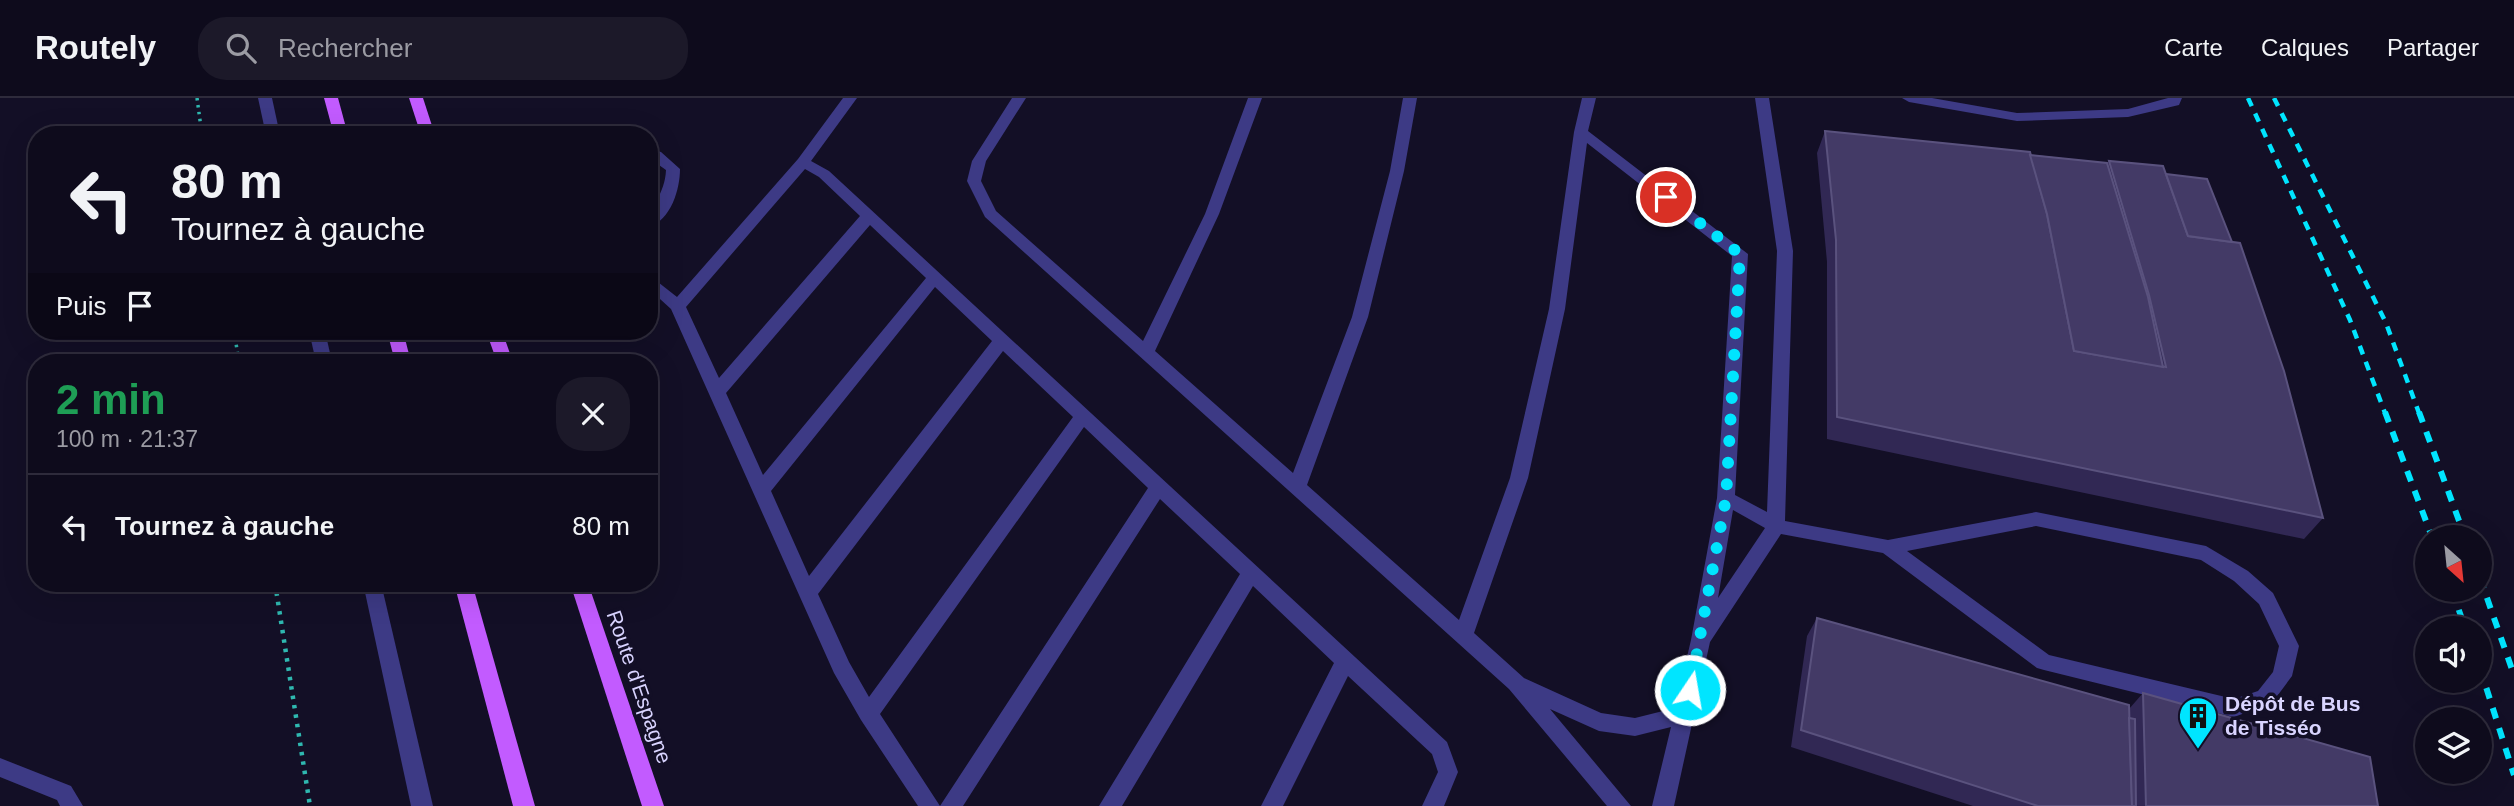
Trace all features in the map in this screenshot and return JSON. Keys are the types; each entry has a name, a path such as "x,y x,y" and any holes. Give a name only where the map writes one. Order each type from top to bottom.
{"main road":[{"path":"331,98 339,126"},
{"path":"416,98 425,126"},
{"path":"465,592 524,806"},
{"name":"Route d'Espagne","path":"582,592 653,806"}],"lane":[{"path":"265,98 271,126"},
{"path":"678,306 803,162 850,98"},
{"path":"1019,98 979,161 974,181 990,214 1516,683 1620,806"},
{"path":"1146,353 1212,214 1255,98"},
{"path":"1297,487 1360,317 1397,171 1410,98"},
{"path":"1463,636 1519,478 1557,309 1581,132 1590,98"},
{"path":"1700,640 1776,526 1784,251 1762,98"},
{"path":"1909,98 2017,117 2128,113 2174,102 2175,98"},
{"path":"1581,132 1740,254 1726,498 1700,640 1663,806"},
{"path":"658,157 673,169 673,191 658,214"},
{"path":"803,162 824,174 1440,749 1448,772 1433,806"},
{"path":"718,392 869,216"},
{"path":"762,489 935,277"},
{"path":"658,288 678,306 841,667 930,806"},
{"path":"808,592 1002,340"},
{"path":"869,714 1083,416"},
{"path":"951,806 1159,486"},
{"path":"1726,498 1776,526 1888,547 2036,519 2206,553 2241,576 2266,599 2289,646 2282,676 2265,697 2234,708 2044,662 1888,547"},
{"path":"1110,806 1251,572"},
{"path":"374,592 422,806"},
{"path":"1272,806 1345,661"},
{"path":"1516,683 1599,722 1635,727 1684,715"},
{"path":"0,767 64,793 72,806"}],"path":[{"path":"197,98 201,126"},
{"path":"276,592 310,806"}],"building":[{"path":"1825,131 2030,152 2047,214 2074,351 2166,367 2149,295 2109,161 2163,166 2188,236 2240,243 2284,371 2323,518 1837,417 1836,240"},
{"path":"2030,155 2107,163 2148,297 2163,367 2074,351 2047,214"},
{"path":"2166,174 2207,179 2232,242 2188,236"},
{"path":"1817,618 2129,705 2132,806 2038,806 1801,730"},
{"name":"Dépôt de Bus de Tisséo","path":"2143,693 2370,757 2378,806 2146,806"},
{"path":"2129,718 2135,719 2136,806 2132,806"}],"railway":[{"path":"2248,98 2350,320 2385,413"},
{"path":"2274,98 2386,323 2419,413"},
{"path":"2385,412 2427,525"},
{"path":"2419,412 2461,525"},
{"path":"2456,602 2461,616"},
{"path":"2488,602 2514,675"},
{"path":"2488,693 2514,775"}],"place":[{"name":"Dépôt de Bus de Tisséo","path":"2198,750"}],"route":[{"path":"1666,197 1740,254 1726,498 1690,690"}]}
